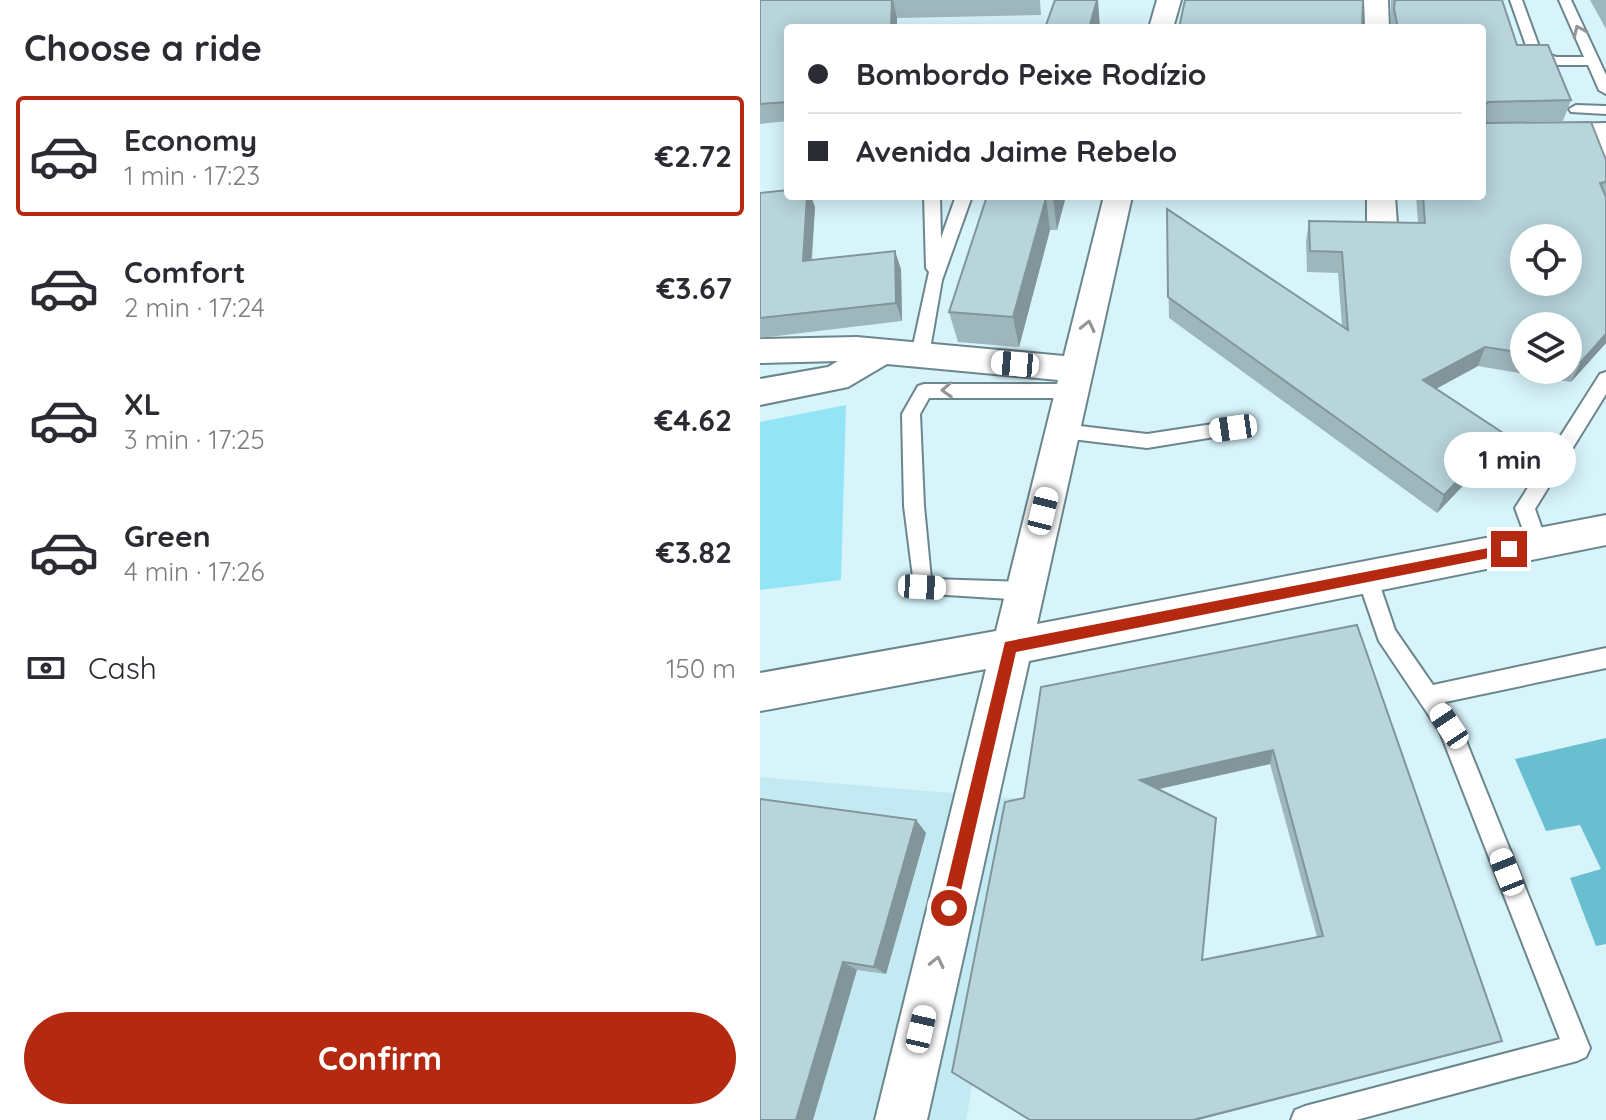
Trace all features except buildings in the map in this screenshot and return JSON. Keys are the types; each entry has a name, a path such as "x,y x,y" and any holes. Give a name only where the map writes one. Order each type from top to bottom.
{"street":[{"path":"1162,24 1169,0"},
{"path":"1376,0 1377,24"},
{"path":"1486,134 1604,133"},
{"path":"901,1120 1117,200"},
{"path":"760,351 828,348 883,351 1076,380"},
{"path":"760,392 836,378 883,351"},
{"path":"760,692 1010,647 1606,530"},
{"path":"760,717 912,684 1010,647"}],"lane":[{"path":"1516,0 1535,54 1554,61 1593,61"},
{"path":"1565,0 1606,90"},
{"path":"1576,109 1604,133"},
{"path":"932,200 934,280"},
{"path":"920,355 934,280 963,200"},
{"path":"1537,543 1525,508 1606,379"},
{"path":"1024,591 922,587 914,506 911,414 924,391 1076,380"},
{"path":"1063,431 1147,441 1233,428"},
{"path":"1305,1120 1577,1048 1449,726 1386,634 1367,577"},
{"path":"1428,696 1606,658"}],"shaded area":[{"path":"846,405 841,580 760,590 760,422"},
{"path":"1606,738 1606,944 1596,946 1570,878 1601,869 1580,825 1546,831 1515,759"},
{"path":"760,777 1025,799 966,1120 760,1120"}],"route":[{"path":"949,908 1010,647 1509,549"}]}
